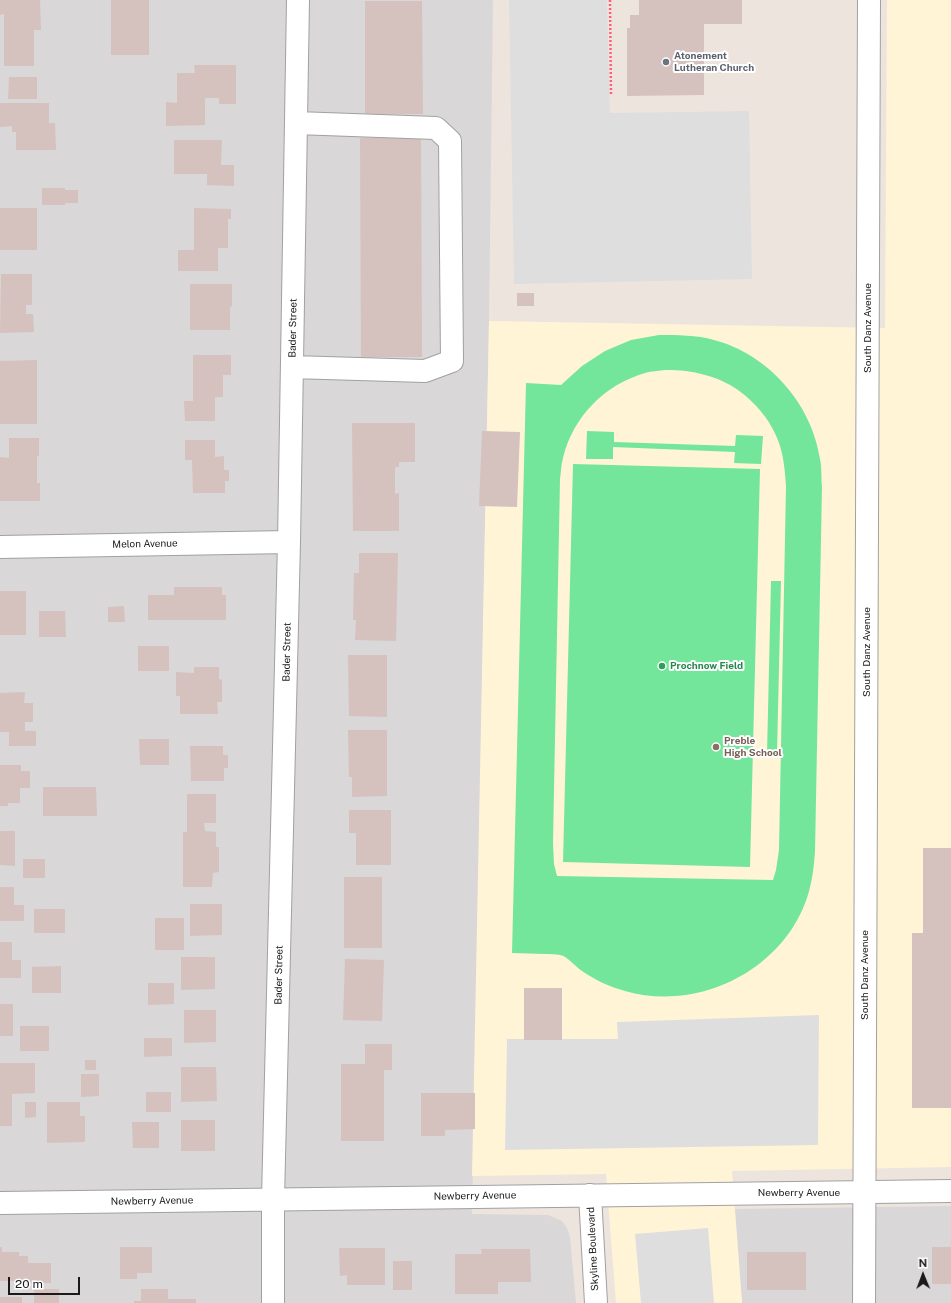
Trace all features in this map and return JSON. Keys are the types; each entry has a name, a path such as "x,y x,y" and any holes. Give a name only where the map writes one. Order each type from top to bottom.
{"street":[{"name":"Bader Street","path":"273,1303 273,1199 289,542 298,0"},
{"name":"South Danz Avenue","path":"864,1303 869,0"},
{"path":"292,367 425,371 452,361 450,141 436,128 296,123"},
{"name":"Melon Avenue","path":"0,547 289,542"},
{"name":"Newberry Avenue","path":"0,1203 951,1191"},
{"name":"Skyline Boulevard","path":"590,1195 596,1303"}],"path":[{"path":"610,0 611,96"}],"shaded area":[{"path":"0,0 493,0 489,321 472,1214 548,1215 562,1221 567,1228 570,1237 576,1303 0,1303"},
{"path":"509,0 607,0 610,113 749,111 752,279 514,284"},
{"name":"Preble High School","path":"887,0 951,0 951,1167 732,1171 742,1303 616,1303 606,1174 472,1176 489,321 885,328"},
{"path":"819,1015 818,1145 505,1150 507,1039 618,1039 617,1022"},
{"path":"951,1206 951,1303 742,1303 735,1209"},
{"path":"708,1228 714,1303 641,1303 635,1234"}],"green space":[{"path":"659,335 700,337 734,347 752,357 769,369 784,384 797,401 808,419 815,439 821,466 822,487 815,851 809,892 795,924 778,946 758,965 734,980 708,990 681,996 653,996 619,989 592,977 582,971 566,957 560,955 512,953 526,383 561,385 582,366 605,351 631,340","holes":["666,370 686,371 705,375 718,379 741,392 752,401 769,422 780,446 785,471 786,486 779,850 773,880 557,876 554,864 553,843 560,479 562,461 574,429 592,405 604,394 630,378 645,373"]},
{"path":"587,431 614,432 614,442 735,446 736,435 763,436 761,464 734,463 735,452 613,447 613,459 586,459"},
{"name":"Prochnow Field","path":"573,464 760,469 750,867 563,862"},
{"path":"771,581 781,581 777,754 767,754"}],"building":[{"path":"0,0 40,0 41,30 34,30 34,66 4,66 4,14 0,15"},
{"path":"111,0 149,0 149,55 111,55"},
{"name":"Atonement Lutheran Church","path":"639,0 742,0 742,24 704,24 704,95 627,96 627,28 630,28 630,15 639,15"},
{"path":"365,1 422,1 423,114 365,114"},
{"path":"194,65 236,65 236,104 219,104 219,98 205,98 205,125 166,126 166,102 177,103 177,73 195,73"},
{"path":"9,77 37,77 37,99 8,99"},
{"path":"0,103 49,103 49,123 55,123 56,150 16,150 16,132 12,132 12,126 0,127"},
{"path":"360,138 421,138 422,357 361,357"},
{"path":"174,140 222,140 221,165 234,165 234,186 207,185 207,174 174,174"},
{"path":"42,188 65,188 65,190 78,190 78,203 65,203 65,205 42,205"},
{"path":"0,208 37,208 37,250 0,250"},
{"path":"194,208 231,209 231,219 228,219 228,248 218,248 218,271 178,271 178,250 194,250"},
{"path":"1,274 32,274 32,305 26,305 26,314 33,314 34,332 0,333"},
{"path":"190,284 232,284 230,330 190,330"},
{"path":"517,293 534,293 534,306 517,306"},
{"path":"193,355 231,355 231,375 223,375 223,397 215,397 215,421 185,421 184,401 193,401"},
{"path":"37,360 37,424 0,424 0,361"},
{"path":"352,423 415,423 415,462 399,462 399,467 395,467 395,494 399,493 399,531 353,531"},
{"path":"482,431 520,432 517,507 479,506"},
{"path":"9,438 39,438 37,483 40,483 40,501 0,501 0,457 9,458"},
{"path":"185,440 215,440 215,457 224,456 224,470 229,470 229,481 225,481 225,493 193,493 192,460 185,460"},
{"path":"359,553 398,553 396,641 355,640 356,620 353,620 354,573 359,573"},
{"path":"174,587 222,587 222,595 226,595 226,620 148,620 148,595 174,595"},
{"path":"0,591 26,591 26,635 0,635"},
{"path":"124,606 125,622 108,622 108,607"},
{"path":"39,611 65,611 66,637 39,637"},
{"path":"138,646 169,646 169,671 138,671"},
{"path":"348,655 387,655 387,717 349,716"},
{"path":"194,667 219,667 219,679 222,680 222,702 217,702 218,714 180,714 180,696 176,696 176,672 194,673"},
{"path":"25,692 24,703 33,703 33,722 25,722 25,731 36,731 36,746 9,746 9,732 0,732 0,693"},
{"path":"348,730 387,730 387,796 352,797 352,777 349,777"},
{"path":"139,739 169,739 169,765 140,765"},
{"path":"190,746 223,746 223,755 228,755 228,768 224,768 224,781 191,781"},
{"path":"0,765 21,765 21,771 30,771 30,788 20,788 20,803 8,803 8,806 0,806"},
{"path":"43,787 96,787 97,816 43,816"},
{"path":"187,794 216,794 216,823 204,823 205,831 216,832 216,847 219,847 219,872 213,873 212,887 183,887 183,832 187,832"},
{"path":"349,810 391,810 391,865 356,865 356,833 349,833"},
{"path":"0,831 15,831 15,866 0,865"},
{"path":"923,848 951,848 951,1108 912,1108 912,933 923,933"},
{"path":"23,859 45,859 45,878 23,878"},
{"path":"344,877 382,877 382,948 344,948"},
{"path":"0,887 14,887 14,905 24,905 24,921 0,921"},
{"path":"190,904 222,904 222,935 190,936"},
{"path":"34,909 65,909 65,933 34,933"},
{"path":"155,918 184,918 184,950 155,950"},
{"path":"0,942 12,942 12,960 21,960 21,978 0,978"},
{"path":"181,957 215,957 215,989 181,990"},
{"path":"345,959 384,960 382,1021 343,1020"},
{"path":"61,966 61,993 32,993 32,967"},
{"path":"148,983 174,983 174,1004 148,1005"},
{"path":"524,988 562,988 562,1040 524,1040"},
{"path":"0,1004 13,1004 13,1036 0,1036"},
{"path":"184,1010 216,1010 216,1042 184,1043"},
{"path":"20,1026 49,1026 49,1051 20,1051"},
{"path":"144,1038 172,1038 172,1056 144,1057"},
{"path":"365,1044 392,1044 392,1070 384,1070 384,1141 341,1141 341,1064 365,1064"},
{"path":"85,1060 96,1060 96,1070 85,1070"},
{"path":"0,1063 35,1063 35,1093 12,1094 12,1126 0,1126"},
{"path":"181,1067 216,1067 217,1101 181,1102"},
{"path":"81,1074 99,1074 99,1096 81,1097"},
{"path":"146,1092 171,1092 171,1112 146,1112"},
{"path":"421,1093 475,1093 475,1129 445,1130 445,1136 421,1136"},
{"path":"25,1102 36,1102 36,1117 25,1118"},
{"path":"47,1102 80,1102 80,1116 85,1116 85,1142 47,1143"},
{"path":"181,1120 215,1120 215,1151 181,1151"},
{"path":"132,1122 159,1122 159,1148 133,1148"},
{"path":"0,1247 2,1247 2,1252 19,1252 19,1256 28,1256 28,1263 51,1263 51,1283 19,1283 20,1281 0,1281"},
{"path":"120,1247 152,1247 152,1273 137,1273 137,1279 120,1279"},
{"path":"932,1247 951,1247 951,1284 932,1284"},
{"path":"339,1248 385,1248 385,1285 347,1285 347,1275 340,1276"},
{"path":"481,1249 530,1249 531,1282 498,1282 498,1294 455,1294 455,1254 482,1254"},
{"path":"747,1252 806,1252 806,1290 747,1290"},
{"path":"393,1261 412,1261 412,1290 393,1290"},
{"path":"34,1289 59,1289 59,1303 34,1303"},
{"path":"141,1289 168,1289 168,1299 196,1299 196,1303 134,1303 134,1301 141,1301"},
{"path":"0,1297 22,1297 22,1303 0,1303"}],"place":[{"name":"Atonement Lutheran Church","path":"666,62"},
{"name":"Prochnow Field","path":"662,666"},
{"name":"Preble High School","path":"716,747"}]}
